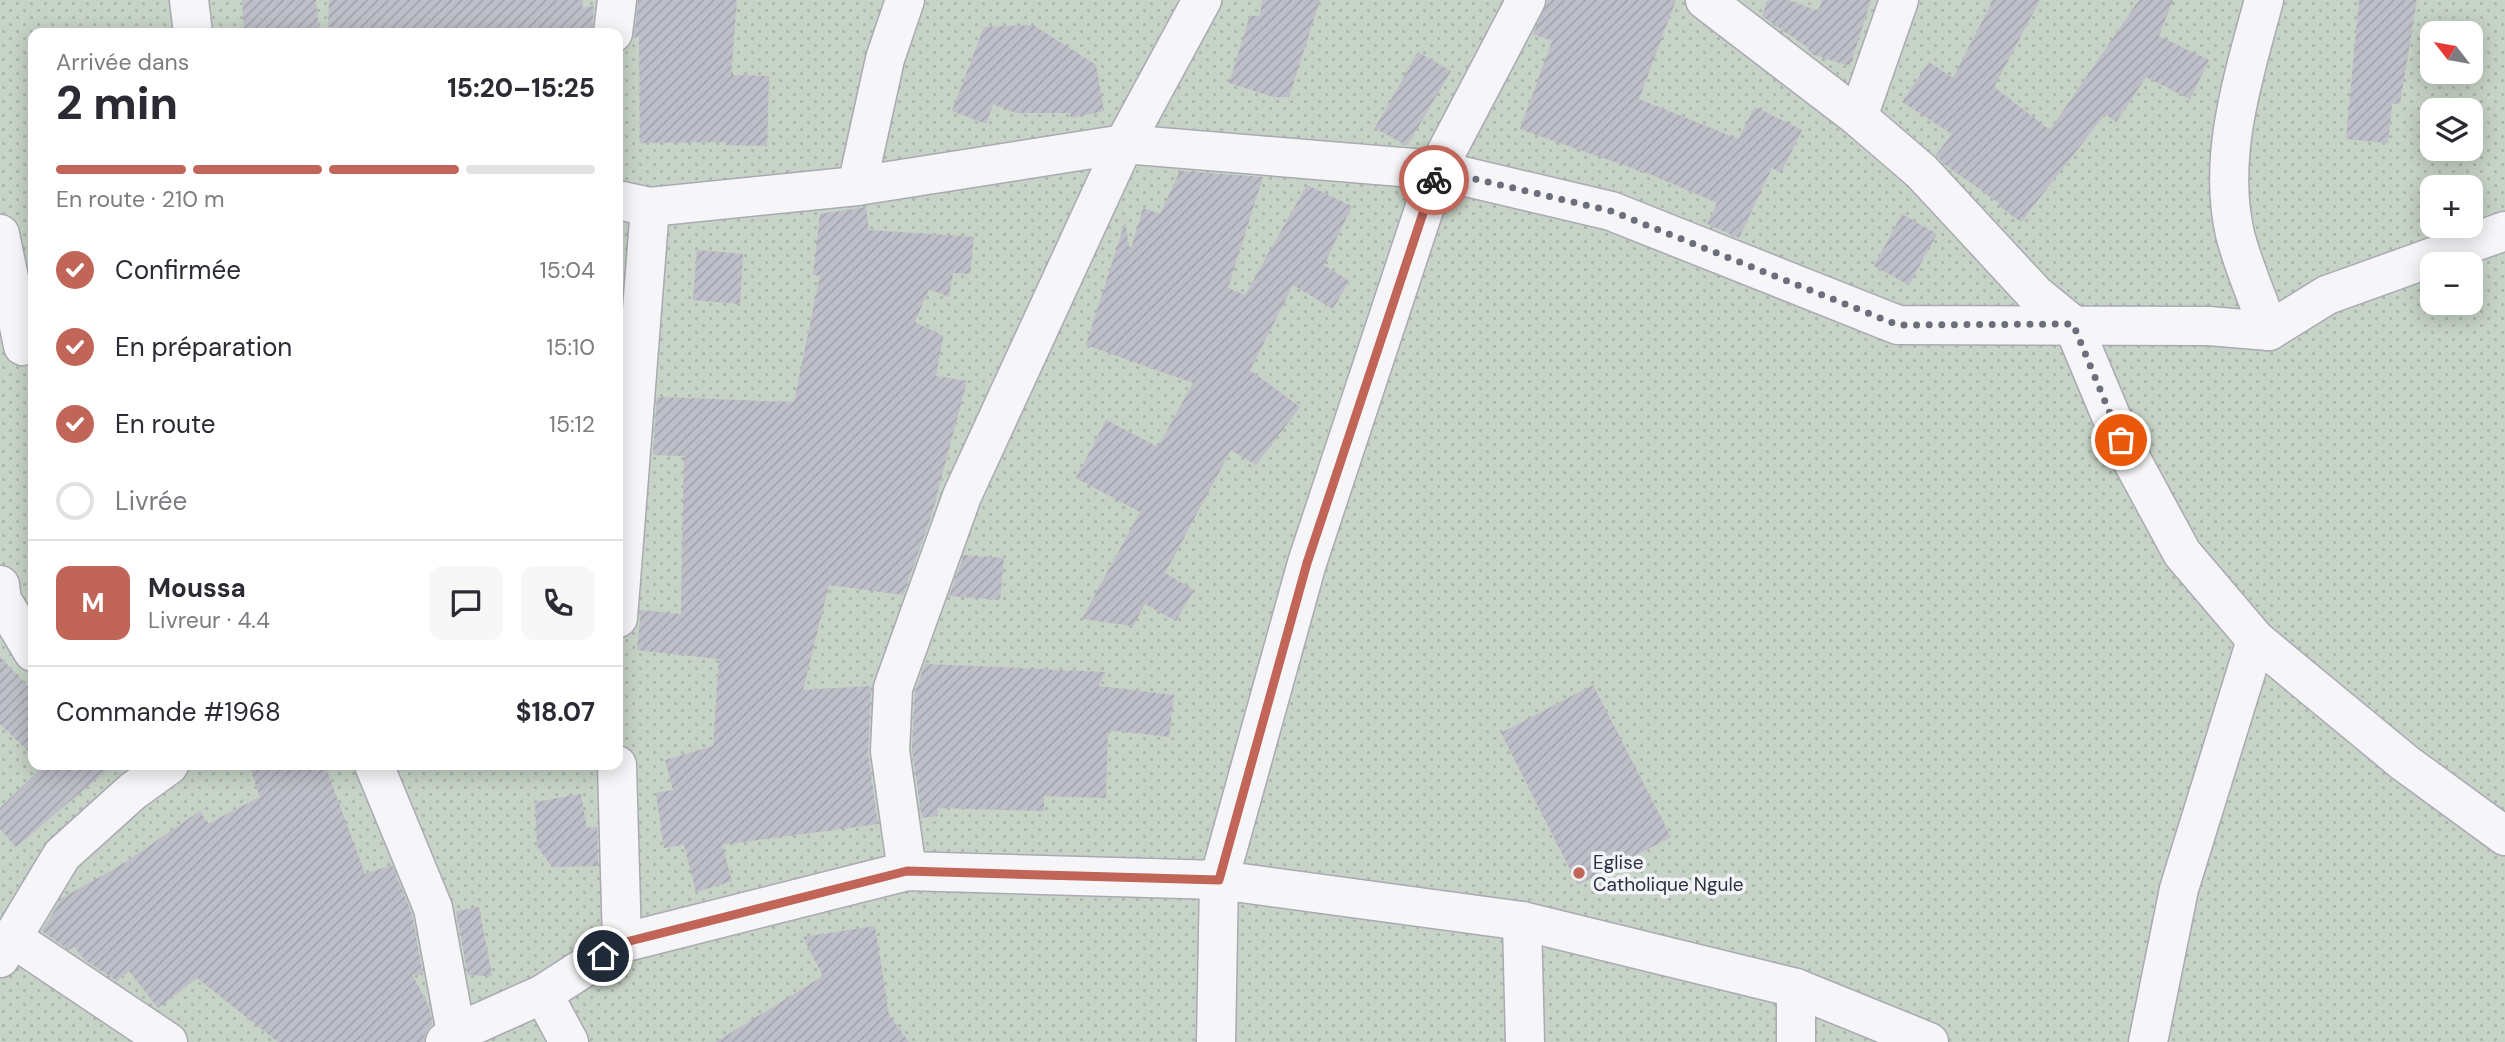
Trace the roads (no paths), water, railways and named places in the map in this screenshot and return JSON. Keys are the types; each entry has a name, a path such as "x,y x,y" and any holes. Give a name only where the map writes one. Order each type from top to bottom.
{"street":[{"path":"189,0 192,28"},
{"path":"613,28 617,0"},
{"path":"857,186 884,58 905,0"},
{"path":"907,871 890,751 893,688 962,496 1124,144 1202,0"},
{"path":"1216,1042 1219,880 1307,563 1437,170 1526,0"},
{"path":"1705,0 1858,117 1922,172 2035,295 2073,324 2121,440 2182,553 2256,640 2405,763 2505,836"},
{"path":"1858,117 1899,0"},
{"path":"2263,0 2241,89 2228,161 2235,233 2269,331"},
{"path":"623,488 634,203 857,186 1124,144 1437,170 1611,211 1898,325 2209,326 2269,331 2327,295 2505,231"},
{"path":"0,234 19,348"},
{"path":"0,584 2,600 28,644"},
{"path":"2148,1042 2179,889 2256,640"},
{"path":"151,770 123,778 62,855 6,947 168,1042"},
{"path":"376,770 433,908 450,1038 543,994 622,943 907,871 1219,880 1522,921 1796,988 1928,1042"},
{"path":"617,770 622,943"},
{"path":"1522,921 1525,1042"},
{"path":"1796,988 1796,1042"},
{"path":"543,994 569,1042"}],"place":[{"name":"Eglise Catholique Ngule","path":"1579,873"}]}
